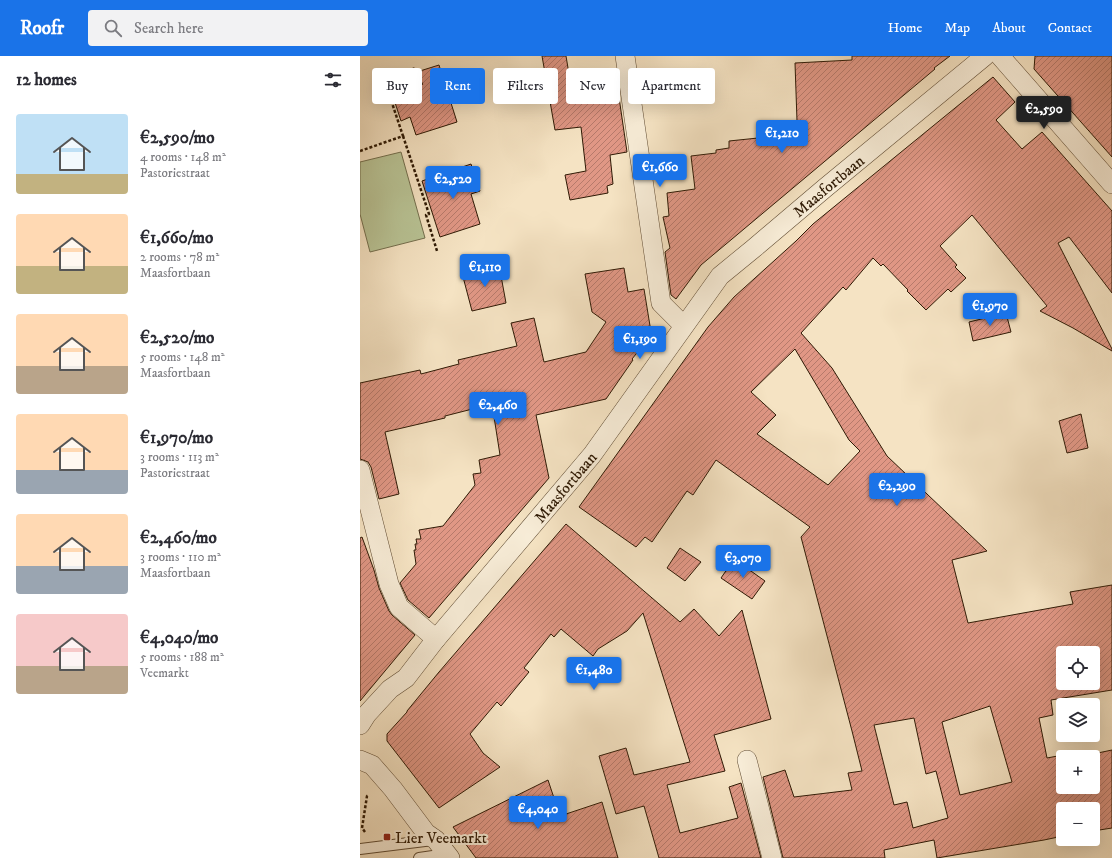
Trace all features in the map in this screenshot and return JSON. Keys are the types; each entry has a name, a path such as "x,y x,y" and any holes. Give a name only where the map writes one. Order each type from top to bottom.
{"street":[{"path":"625,56 661,303 683,326"},
{"name":"Maasfortbaan","path":"360,726 367,714 390,689 406,678 436,639 592,455 720,276 985,56"},
{"path":"1000,56 1112,184"},
{"path":"360,470 389,584 399,607 436,639"},
{"path":"360,760 372,765 393,789 426,834 444,850"},
{"path":"747,760 772,858"}],"lane":[{"path":"360,849 444,850"},
{"path":"419,858 444,850"}],"path":[{"path":"392,104 429,214 426,215 438,251"},
{"path":"360,151 403,136"},
{"path":"366,833 362,828 367,796 372,793"}],"green space":[{"path":"401,152 425,238 370,252 360,214 360,162"}],"building":[{"path":"542,56 566,56 568,68 566,68 566,104 620,104 627,152 610,155 613,184 607,186 608,193 570,200 565,175 586,171 581,127 555,130 550,104 558,104 558,68 544,68"},
{"path":"852,56 950,56 701,265 676,299 671,295 665,252 670,248 663,217 669,216 667,193 695,189 691,156 716,153 716,150 729,148 729,141 758,138 777,122 797,121 795,63 852,60"},
{"path":"1035,56 1112,56 1112,157 1034,69"},
{"path":"439,65 440,68 430,68 430,104 451,104 457,122 416,135 410,117 401,121 395,104 422,104 422,70"},
{"path":"993,77 1015,102 996,120 1022,149 1042,132 1112,211 1112,293 1069,237 1058,243 1112,351 1040,311 1047,306 972,215 940,246 957,265 955,267 966,278 951,292 948,289 926,310 883,264 881,266 873,258 846,290 843,287 801,333 832,368 887,456 987,551 952,560 968,623 1073,604 1070,592 1112,585 1112,690 1056,698 1051,700 1053,715 1039,718 1047,758 1056,756 1056,794 1100,794 1100,753 1112,750 1112,828 1100,830 1100,802 1056,802 1056,837 1044,840 937,858 934,840 884,850 885,858 783,858 763,777 785,770 794,797 852,790 848,773 862,771 801,537 810,527 716,460 693,495 687,491 652,542 645,537 636,547 579,507 708,327 734,297 813,224","holes":["795,349 849,440 860,451 828,485 757,434 776,415 751,392","990,706 1012,782 960,795 942,722","914,718 926,774 936,771 948,818 913,828 907,802 894,805 874,725"]},
{"path":"471,164 480,191 471,194 480,224 440,237 422,181"},
{"path":"499,265 506,303 472,311 462,273"},
{"path":"624,268 628,292 644,289 651,332 649,338 632,359 633,360 606,399 536,415 549,478 429,618 408,600 400,583 416,564 414,550 416,550 416,539 421,539 419,530 443,526 475,485 473,474 481,473 479,460 500,455 492,404 445,416 445,418 385,432 399,494 379,499 371,467 368,462 360,459 360,383 420,370 421,374 459,364 458,360 517,346 511,323 534,318 544,362 586,352 606,322 592,312 585,274"},
{"path":"1006,313 1011,332 973,341 969,322"},
{"path":"1081,414 1088,448 1067,453 1059,421"},
{"path":"566,524 680,622 694,609 719,636 742,610 771,719 714,735 725,771 667,785 680,833 738,818 729,787 741,783 761,858 659,858 644,806 616,814 599,756 626,748 634,775 690,762 643,613 627,631 598,649 593,656 561,629 554,637 551,634 524,668 529,672 501,706 497,702 470,734 483,753 500,767 439,808 387,741 387,734"},
{"path":"362,537 379,588 389,611 415,635 360,701 360,538"},
{"path":"680,548 701,562 685,581 667,568"},
{"path":"734,559 765,581 752,599 721,578"},
{"path":"548,780 560,816 602,802 618,858 476,858 453,827"}],"place":[{"name":"Lier Veemarkt","path":"387,837"}]}
